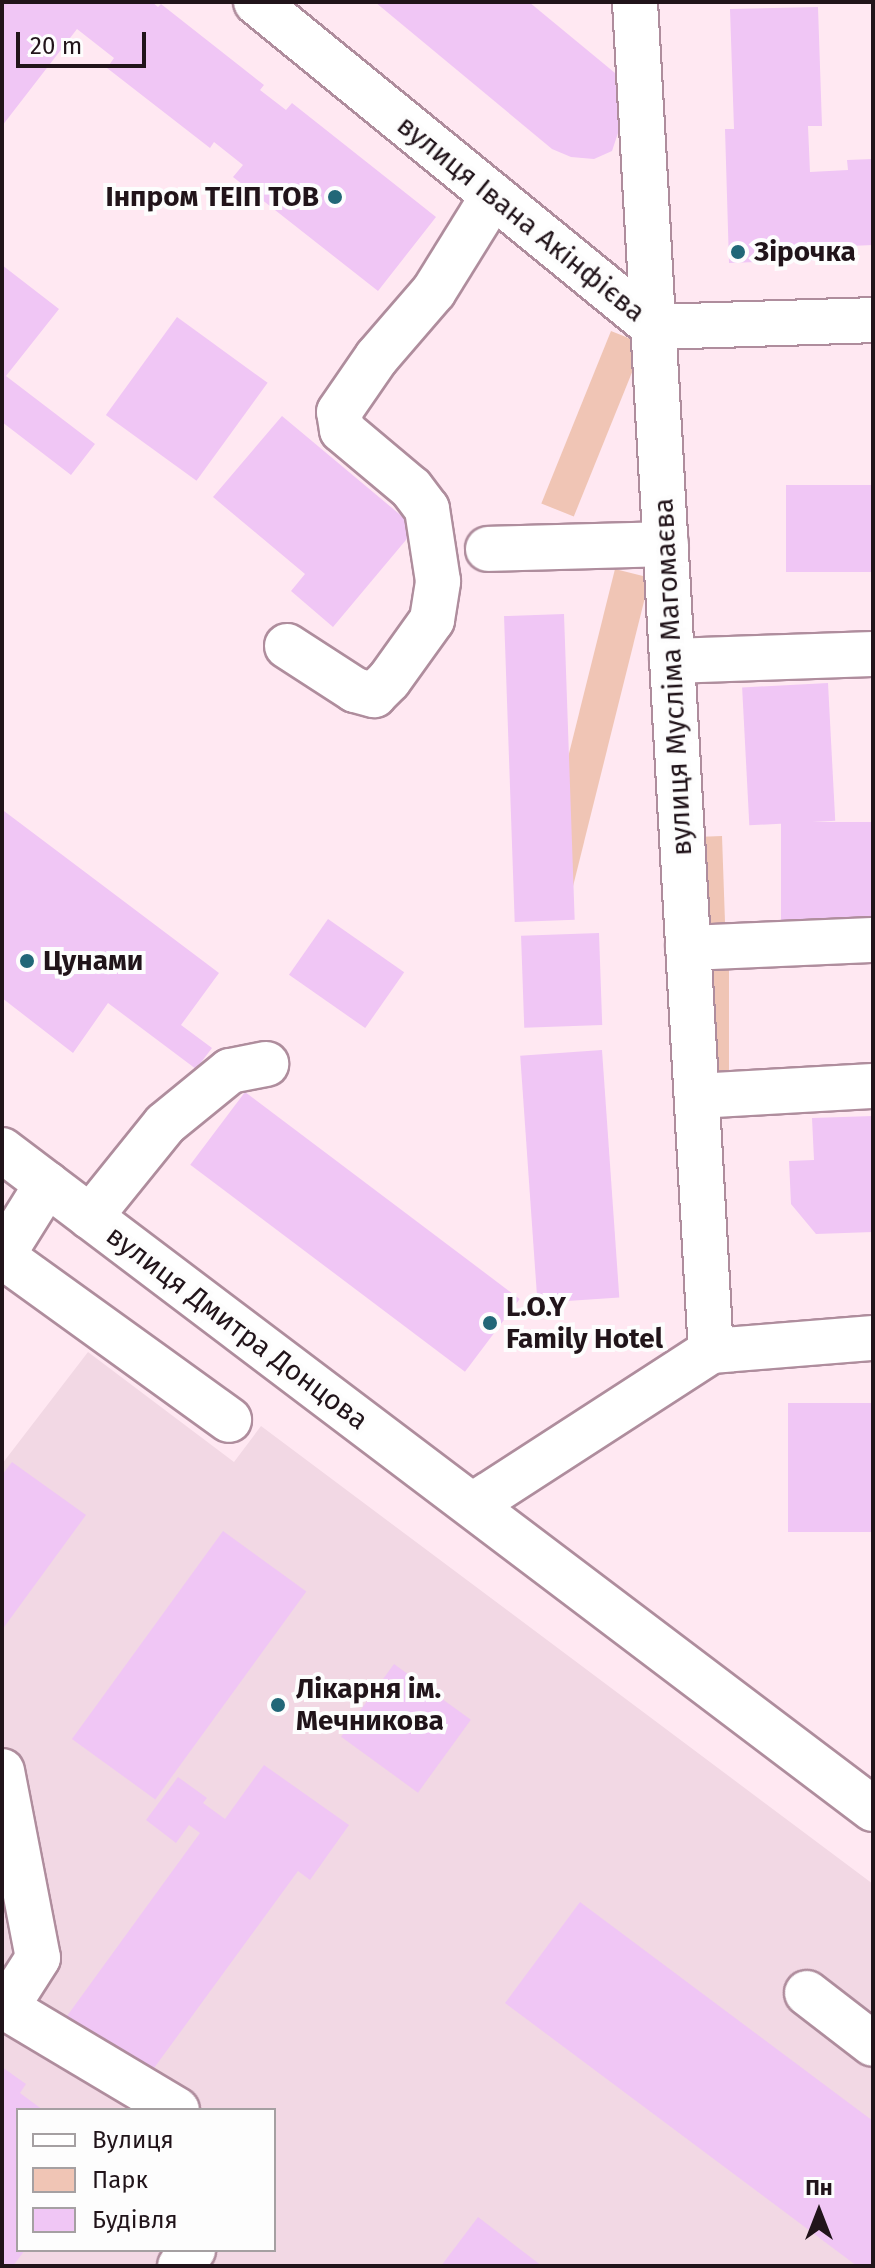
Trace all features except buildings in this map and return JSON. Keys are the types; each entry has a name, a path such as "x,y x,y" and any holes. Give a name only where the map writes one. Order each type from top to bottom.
{"street":[{"name":"вулиця Івана Акінфієва","path":"256,2 654,327 873,320"},
{"name":"вулиця Мусліма Магомаєва","path":"635,2 711,1351"},
{"path":"287,646 355,690 374,695 389,680 432,620 438,581 427,509 411,488 342,430 339,412 377,357 434,291 493,196"},
{"path":"488,549 666,544"},
{"path":"672,661 873,654"},
{"path":"688,948 873,940"},
{"path":"90,1217 165,1124 230,1071 266,1064"},
{"path":"697,1096 873,1086"},
{"name":"вулиця Дмитра Донцова","path":"2,1150 473,1505 869,1797"},
{"path":"47,1184 2,1256 229,1420"},
{"path":"473,1505 711,1351 873,1338"},
{"path":"2,1771 38,1958 4,2010 174,2108"},
{"path":"807,1993 873,2044"}],"shaded area":[{"name":"Лікарня ім. Мечникова","path":"88,1352 234,1462 261,1426 873,1884 873,2266 2,2266 2,1464"}],"green space":[{"path":"611,331 643,344 574,517 541,503"},
{"path":"615,569 650,578 567,911 532,902"},
{"path":"722,836 725,936 700,937 696,837"},
{"path":"703,962 729,962 729,1086 703,1086"}],"place":[{"name":"Інпром ТЕІП ТОВ","path":"335,197"},
{"name":"Зірочка","path":"738,252"},
{"name":"Цунами","path":"27,961"},
{"name":"L.O.Y Family Hotel","path":"490,1323"},
{"name":"Лікарня ім. Мечникова","path":"278,1705"}]}
